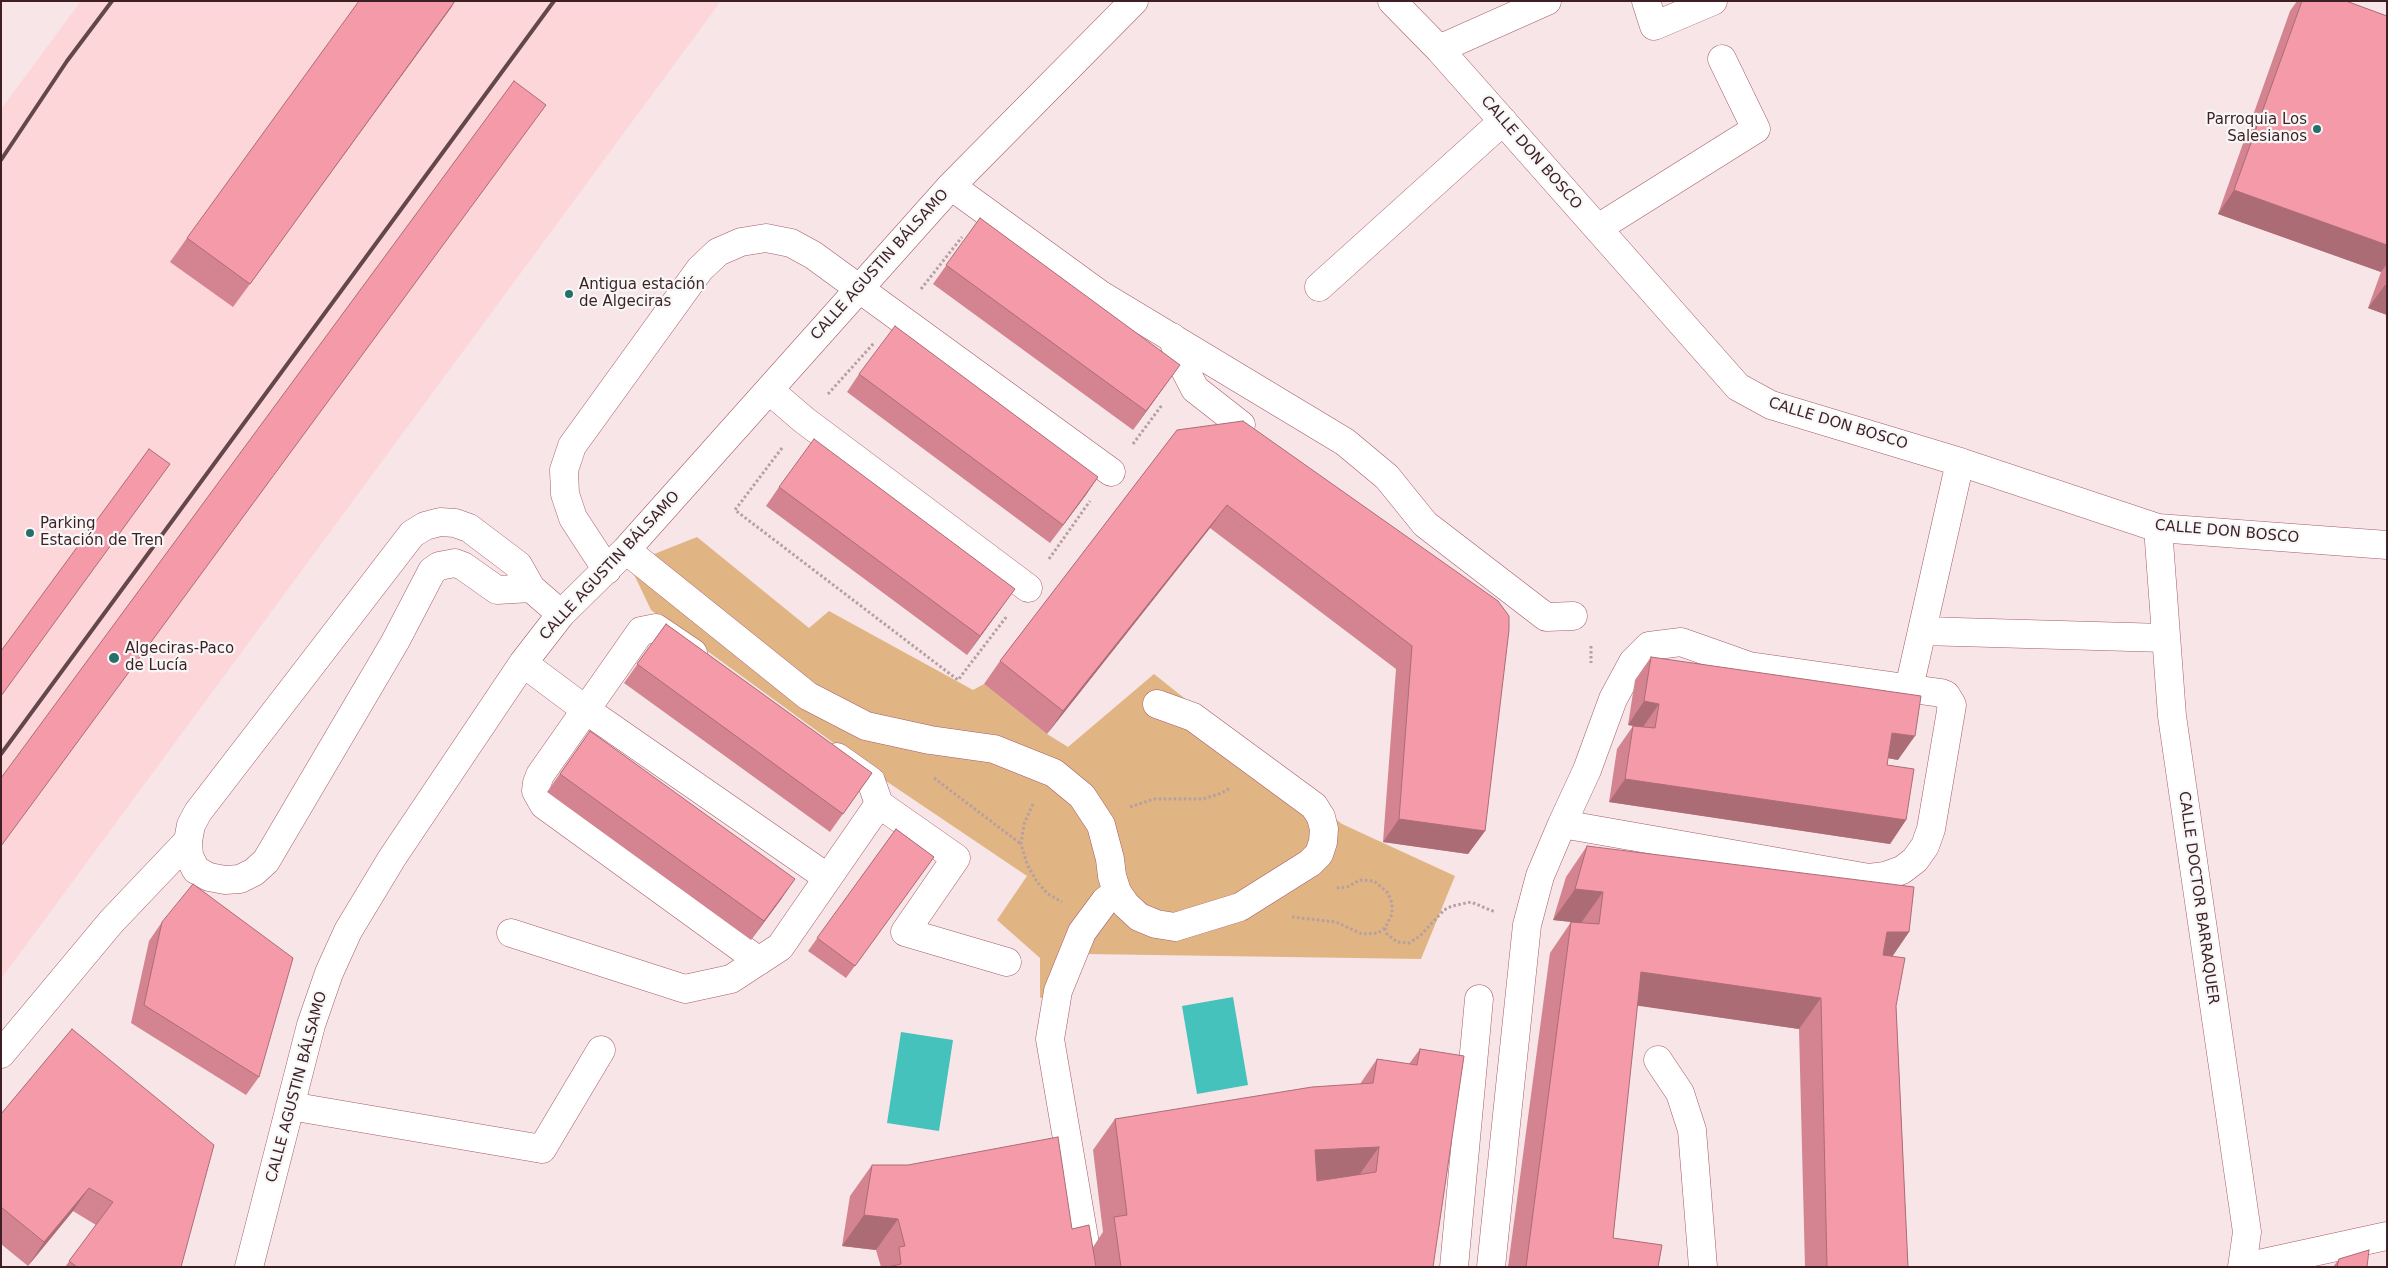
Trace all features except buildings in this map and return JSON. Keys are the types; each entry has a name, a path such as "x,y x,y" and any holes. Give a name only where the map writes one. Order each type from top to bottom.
{"street":[{"name":"CALLE AGUSTIN BÁLSAMO","path":"249,1267 311,1026 329,973 348,931 392,858 523,663 561,614 626,550 950,186 1134,1"},
{"name":"CALLE DON BOSCO","path":"1392,1 1439,49 1738,387 1771,406 1960,462 2158,528 2387,546"},
{"path":"1439,49 1547,1"},
{"path":"1646,1 1654,26 1713,1"},
{"path":"1598,228 1756,129 1722,59"},
{"path":"1319,288 1503,121"},
{"path":"950,186 1101,295 1345,442 1387,477 1425,524 1546,617 1573,616"},
{"path":"607,570 572,518 567,502 564,470 572,446 700,270 718,252 741,242 766,238 791,243 813,255 1111,472"},
{"path":"1172,337 1181,362 1195,390 1241,425"},
{"path":"769,390 804,420 1028,588"},
{"path":"1909,688 1960,462"},
{"path":"402,545 416,544 428,551 433,564 432,572 395,642 266,861 254,872 240,879 209,878 196,870 189,856 188,841 191,826 198,812 402,545 412,534 425,526 440,522 455,523 469,528 518,564 531,588 561,614"},
{"name":"CALLE DOCTOR BARRAQUER","path":"2158,528 2172,716 2247,1232 2244,1267"},
{"path":"626,550 808,696 866,726 930,740 994,749 1054,773 1082,796 1101,825 1111,896 1082,932 1058,991 1050,1039 1089,1267"},
{"path":"432,572 439,566 455,564 463,566 498,590 531,588"},
{"path":"710,666 661,631 646,629 638,635 540,775 537,783 539,799 544,806 759,961"},
{"path":"1922,631 2165,638"},
{"path":"1491,1267 1528,925 1540,876 1562,824 1587,770 1613,699 1633,662 1648,646 1681,642 1749,666 1909,688 1946,696 1952,705 1931,829 1925,846 1915,860 1902,870 1886,876 1869,878 1562,824"},
{"path":"523,663 586,710 828,878"},
{"path":"1111,896 1126,905 1139,917 1156,924 1175,927 1240,907 1310,863 1319,854 1324,842 1321,817 1314,806 1193,717 1157,704"},
{"path":"814,741 871,781 879,804 956,858 905,932 1007,962"},
{"path":"511,933 685,989 731,979 780,947 879,804"},
{"path":"1,1054 111,922 188,841"},
{"path":"1454,1267 1479,999"},
{"path":"290,1106 542,1149 600,1050"},
{"path":"1658,1060 1680,1093 1692,1130 1703,1267"},
{"path":"2244,1267 2387,1236"}],"path":[{"path":"1101,825 1126,808 1154,799 1203,799 1222,794 1238,782 1256,763"},
{"path":"928,773 1021,844"},
{"path":"1062,779 1045,790 1032,805 1024,824 1021,844 1027,864 1037,882 1048,894 1077,908 1092,907 1111,896"},
{"path":"1247,903 1265,912 1284,917 1303,917 1336,922 1362,934 1378,933 1385,928 1392,914 1392,903 1388,894 1374,882 1360,880 1347,887 1320,887 1308,880 1298,869"},
{"path":"1385,928 1387,934 1397,942 1410,943 1420,936 1444,910 1461,903 1471,902 1528,925"}],"shaded area":[{"path":"81,1 721,1 1,979 1,109"},
{"path":"697,537 809,628 829,611 973,690 984,684 1047,734 1068,747 1154,674 1342,824 1455,876 1421,959 1086,954 1072,991 1040,998 1040,958 997,920 1027,876 883,779 651,610 629,564"}],"water":[{"path":"1233,997 1248,1085 1197,1094 1182,1006"},
{"path":"901,1032 953,1040 939,1131 887,1123"}],"railway":[{"path":"1,160 67,61 112,1"},
{"path":"1,754 554,1"}],"place":[{"name":"Parroquia Los Salesianos","path":"2317,129"},
{"name":"Antigua estación de Algeciras","path":"569,294"},
{"name":"Parking Estación de Tren","path":"30,533"},
{"name":"Algeciras-Paco de Lucía","path":"114,658"}]}
